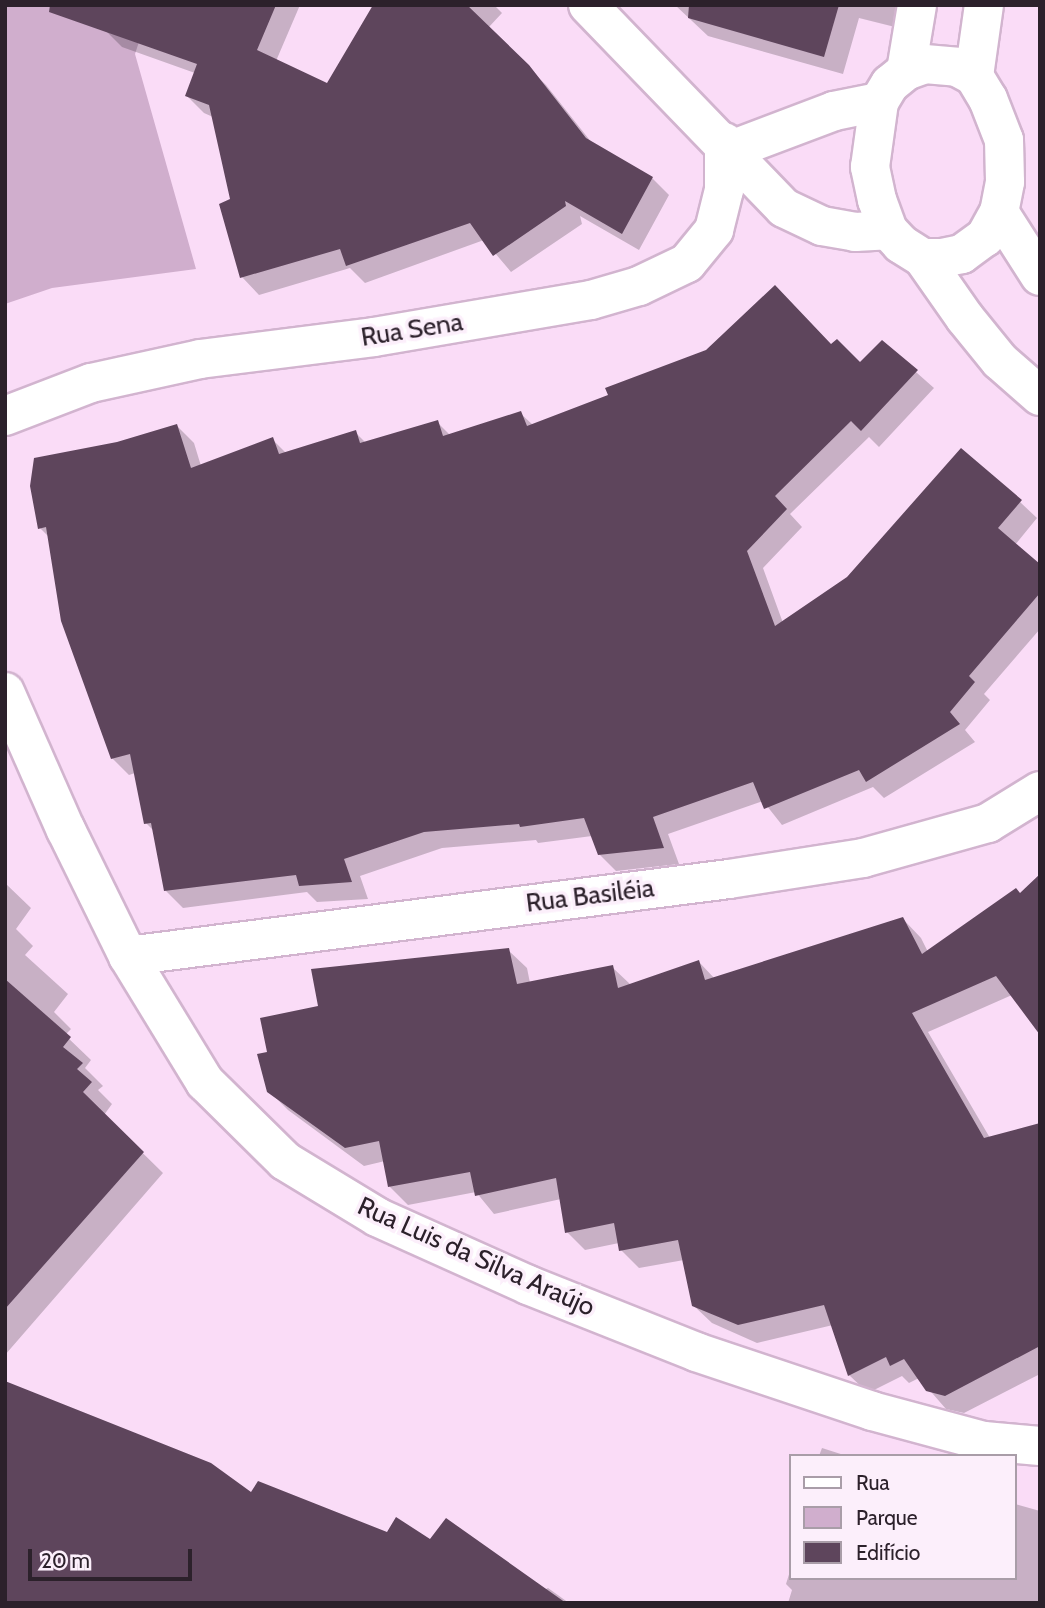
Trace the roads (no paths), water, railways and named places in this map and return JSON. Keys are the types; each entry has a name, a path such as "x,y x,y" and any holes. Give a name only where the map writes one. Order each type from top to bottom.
{"street":[{"path":"588,5 784,208 822,226 855,232 888,230"},
{"path":"906,71 917,5"},
{"path":"974,76 984,5"},
{"path":"923,258 962,254 985,237 999,212 1005,182 1004,140 988,99 974,76 957,67 937,64 925,64 906,71 890,84 879,102 870,167 877,200 888,230 901,244 923,258 965,318 1000,361 1040,396"},
{"path":"727,146 834,111 879,102"},
{"name":"Rua Sena","path":"5,416 91,383 200,359 374,337 591,299 639,286 687,262 714,230 724,190 727,146"},
{"path":"999,212 1040,276"},
{"name":"Rua Luis da Silva Araújo","path":"5,692 66,830 128,956 205,1082 285,1161 377,1217 528,1285 696,1352 885,1414 984,1441 1040,1446"},
{"name":"Rua Basiléia","path":"128,956 729,879 863,858 988,823 1040,791"}]}
